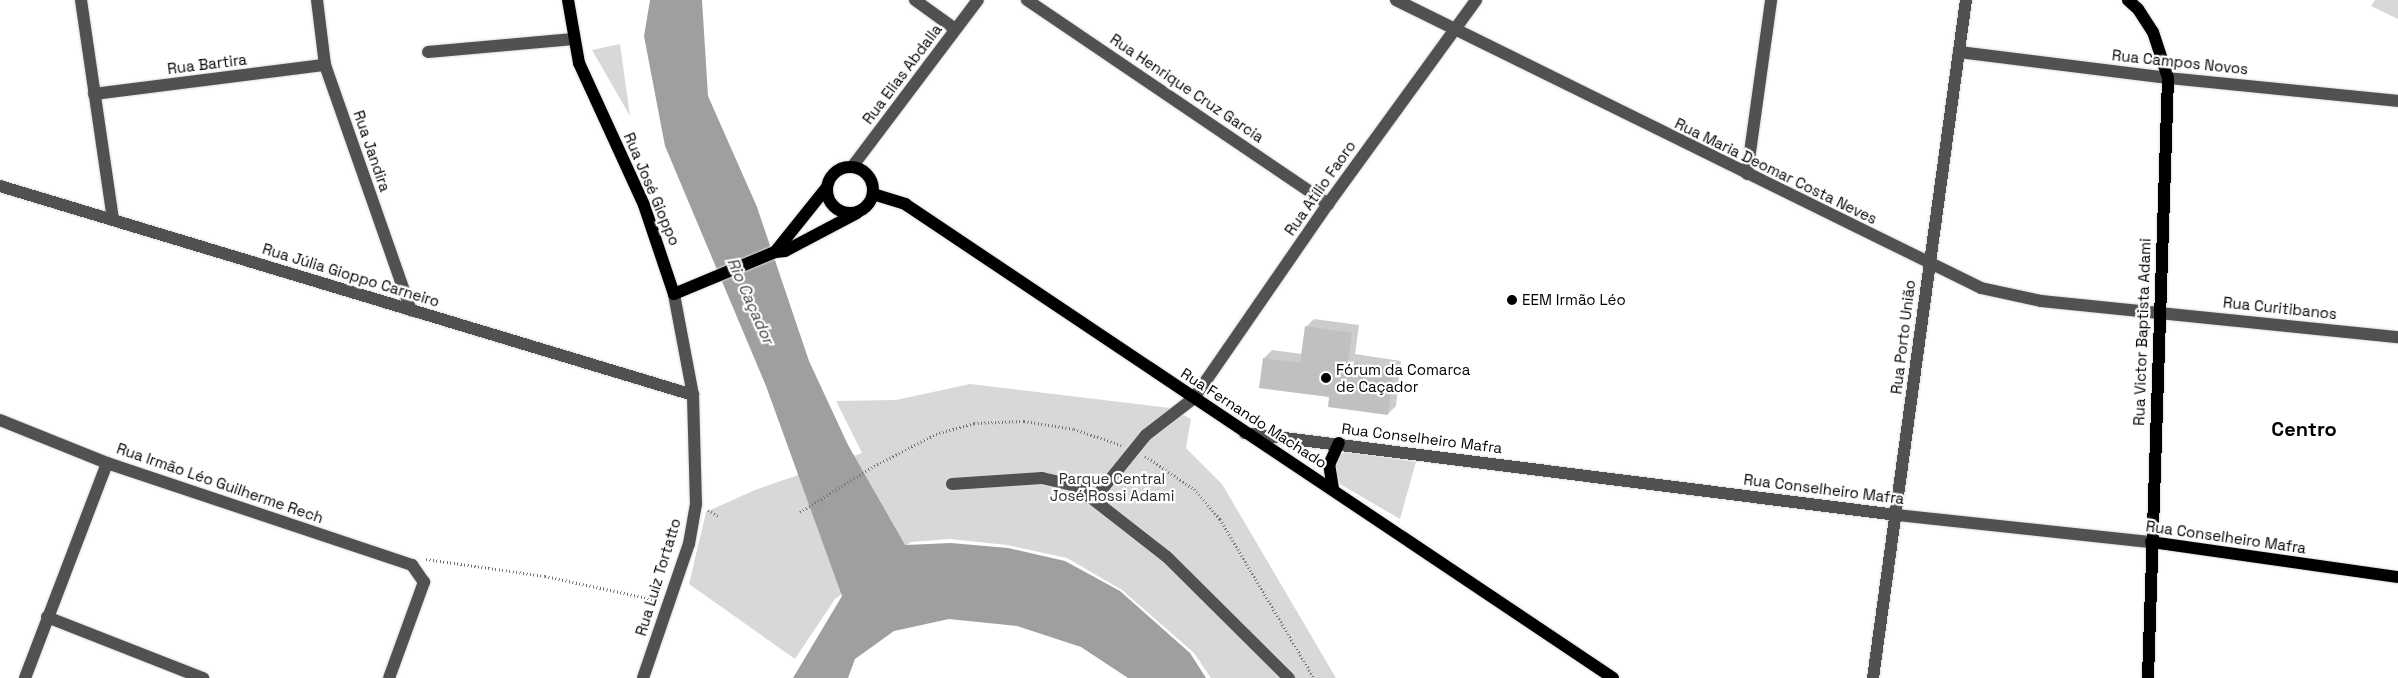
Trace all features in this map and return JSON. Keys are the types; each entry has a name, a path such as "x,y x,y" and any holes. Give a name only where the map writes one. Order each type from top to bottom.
{"main road":[{"name":"Rua José Gioppo","path":"568,0 573,39 580,63 644,205 674,294"},
{"name":"Rua Victor Baptista Adami","path":"2128,0 2138,9 2153,32 2162,51 2168,78 2151,542 2148,678"},
{"path":"674,294 715,279 773,252 785,252 860,212 866,208 873,194 866,173 852,167 838,170 827,187 773,252"},
{"path":"827,187 833,207 845,214 860,212"},
{"name":"Rua Fernando Machado","path":"873,194 904,204 1245,433 1333,489 1613,678"},
{"path":"1333,489 1329,465 1339,443"},
{"name":"Rua Conselheiro Mafra","path":"2151,542 2398,577"}],"street":[{"path":"82,0 113,220"},
{"name":"Rua Jandira","path":"317,0 325,65 412,310"},
{"path":"914,0 955,29"},
{"name":"Rua Elias Abdalla","path":"852,167 978,0"},
{"name":"Rua Henrique Cruz Garcia","path":"1027,0 1328,204"},
{"name":"Rua Maria Deomar Costa Neves","path":"1396,0 1928,264 1981,288 2041,301 2160,311"},
{"name":"Rua Atílio Faoro","path":"1095,498 1133,451 1158,424 1194,398 1328,204 1476,0"},
{"path":"1747,174 1771,0"},
{"name":"Rua Porto União","path":"1873,678 1897,515 1928,264 1966,0"},
{"path":"428,52 573,39"},
{"name":"Rua Campos Novos","path":"1959,52 2168,78 2398,101"},
{"name":"Rua Bartira","path":"94,94 325,65"},
{"name":"Rua Júlia Gioppo Carneiro","path":"0,186 693,395"},
{"name":"Rua José Gioppo","path":"674,294 693,395"},
{"name":"Rua Curitibanos","path":"2160,311 2398,337"},
{"name":"Rua Luiz Tortatto","path":"643,678 666,603 689,544 696,504 697,459 693,395"},
{"name":"Rua Irmão Léo Guilherme Rech","path":"0,420 107,463 412,565 422,577"},
{"name":"Rua Conselheiro Mafra","path":"1245,433 1339,443 1897,515 2151,542"},
{"path":"25,678 107,463"},
{"path":"952,484 1042,478 1076,486 1095,498 1210,596 1289,678"},
{"path":"389,678 422,577"},
{"path":"47,617 203,678"}],"path":[{"path":"800,512 874,466 936,434 974,423 1024,421 1074,429 1155,461 1194,489 1220,519 1314,678"},
{"path":"422,577 424,559 442,560 544,576 666,603"}],"green space":[{"path":"2375,0 2398,0 2398,19 2371,6"},
{"path":"620,44 630,116 592,50"},
{"name":"Parque Central José Rossi Adami","path":"970,384 1170,408 1191,419 1186,448 1222,484 1336,678 1211,678 1194,653 1122,590 1067,558 1007,545 950,539 911,542 835,599 795,659 689,584 706,512 755,490 862,453 836,401 896,400"},
{"path":"1349,452 1416,462 1400,519 1340,484 1332,470 1336,455"}],"water":[{"name":"Rio Caçador","path":"650,0 702,0 708,96 757,207 809,361 848,445 905,545 951,543 1008,548 1065,561 1120,591 1190,653 1206,678 1128,678 1081,647 1017,626 949,619 894,631 855,659 848,678 793,678 842,596 766,386 665,146 644,36"}],"building":[{"name":"Fórum da Comarca de Caçador","path":"1305,326 1352,333 1348,362 1394,368 1388,415 1328,407 1329,397 1259,388 1263,358 1300,363"}],"place":[{"name":"EEM Irmão Léo","path":"1512,300"},
{"name":"Fórum da Comarca de Caçador","path":"1326,378"}],"district":[{"name":"Centro","path":"2304,429"}]}
